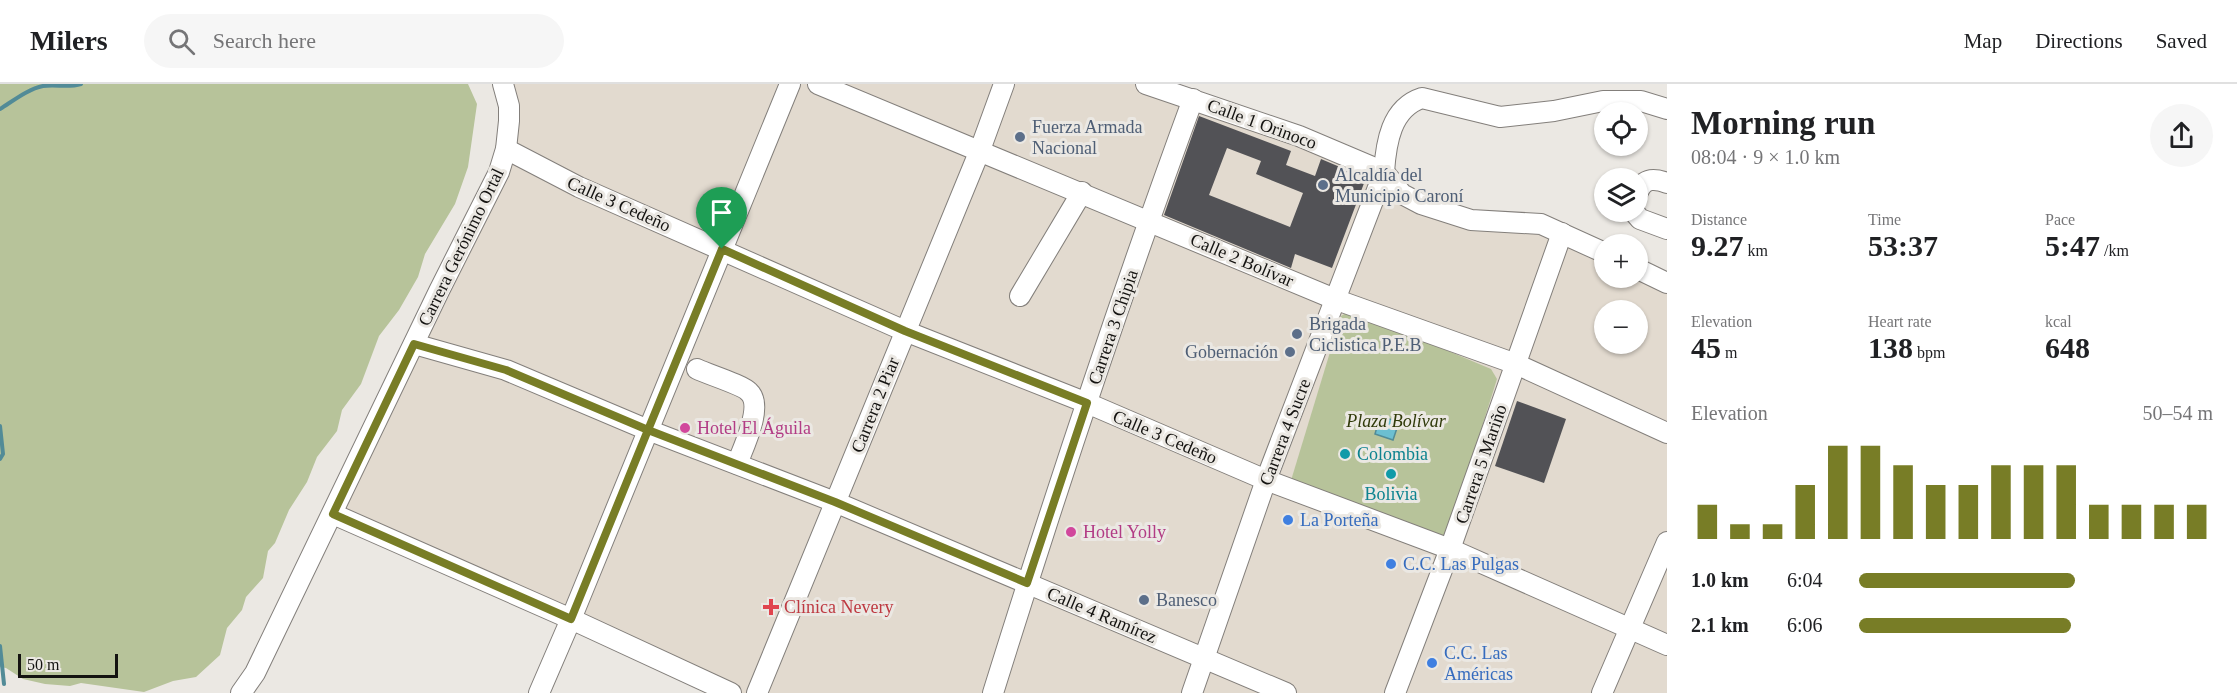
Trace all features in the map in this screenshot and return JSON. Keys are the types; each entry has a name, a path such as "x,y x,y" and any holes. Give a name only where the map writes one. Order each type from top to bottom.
{"street":[{"name":"Carrera Gerónimo Ortal","path":"241,693 255,673 499,172 506,149 510,121 509,106 503,84"},
{"path":"539,693 790,84"},
{"name":"Calle 2 Bolívar","path":"818,84 1337,300 1516,364 1667,434"},
{"name":"Carrera 2 Piar","path":"757,693 980,150 1004,84"},
{"name":"Calle 1 Orinoco","path":"1146,84 1299,136 1384,172 1402,194 1421,204 1471,220 1541,224 1594,248"},
{"name":"Carrera 4 Sucre","path":"1192,693 1266,480 1337,300 1384,172 1386,148 1392,127 1402,110 1410,102 1422,98 1500,117 1554,111 1603,101 1641,101 1667,109"},
{"name":"Carrera 3 Chipia","path":"993,693 1087,403 1193,99"},
{"name":"Calle 3 Cedeño","path":"506,149 579,187 905,331 1087,403 1266,480 1450,549 1667,645"},
{"path":"1648,181 1655,178 1667,183"},
{"path":"1020,296 1082,192"},
{"path":"1648,222 1667,229"},
{"name":"Carrera 5 Mariño","path":"1395,693 1450,549 1562,233"},
{"path":"1648,274 1667,283"},
{"name":"Calle 4 Ramírez","path":"414,344 506,370 648,430 835,502 1286,693"},
{"path":"697,369 749,391 755,401 755,412 737,464"},
{"path":"333,514 571,619 731,693"},
{"path":"1602,693 1667,542"}],"shaded area":[{"path":"503,84 1146,84 1384,172 1443,211 1541,224 1594,249 1594,288 1648,288 1648,280 1667,284 1667,693 731,693 332,515 499,172"}],"green space":[{"path":"0,84 468,84 477,104 468,167 455,204 425,254 418,277 399,310 379,336 361,384 342,410 337,431 317,457 307,482 289,510 275,543 268,551 263,578 246,597 242,610 227,628 220,655 196,677 173,681 144,692 81,683 70,686 45,684 23,679 6,668 0,667"},
{"name":"Plaza Bolívar","path":"1351,310 1491,369 1497,379 1442,554 1289,487 1341,316"}],"water":[{"path":"1380,416 1399,422 1393,440 1375,434"}],"building":[{"name":"Alcaldía del Municipio Caroní","path":"1199,116 1291,151 1286,165 1315,176 1321,159 1366,178 1332,268 1295,254 1291,268 1164,215","holes":["1227,148 1261,161 1256,174 1303,193 1290,227 1209,195"]},
{"path":"1517,401 1566,419 1544,483 1495,466"}],"waterway":[{"path":"0,109 37,88 81,84"},
{"path":"0,426 3,454 0,459"},
{"path":"0,646 4,684"}],"place":[{"name":"Fuerza Armada Nacional","path":"1020,137"},
{"name":"Alcaldía del Municipio Caroní","path":"1323,185"},
{"name":"Brigada Ciclistica P.E.B","path":"1297,334"},
{"name":"Gobernación","path":"1290,352"},
{"name":"Hotel El Águila","path":"685,428"},
{"name":"Colombia","path":"1345,454"},
{"name":"Bolivia","path":"1391,474"},
{"name":"La Porteña","path":"1288,520"},
{"name":"Hotel Yolly","path":"1071,532"},
{"name":"C.C. Las Pulgas","path":"1391,564"},
{"name":"Banesco","path":"1144,600"},
{"name":"Clínica Nevery","path":"771,607"},
{"name":"C.C. Las Américas","path":"1432,663"}],"route":[{"path":"722,249 648,430 506,370 414,344 333,514 571,619 648,430 835,502 1027,583 1087,403 905,331 722,249"}]}
